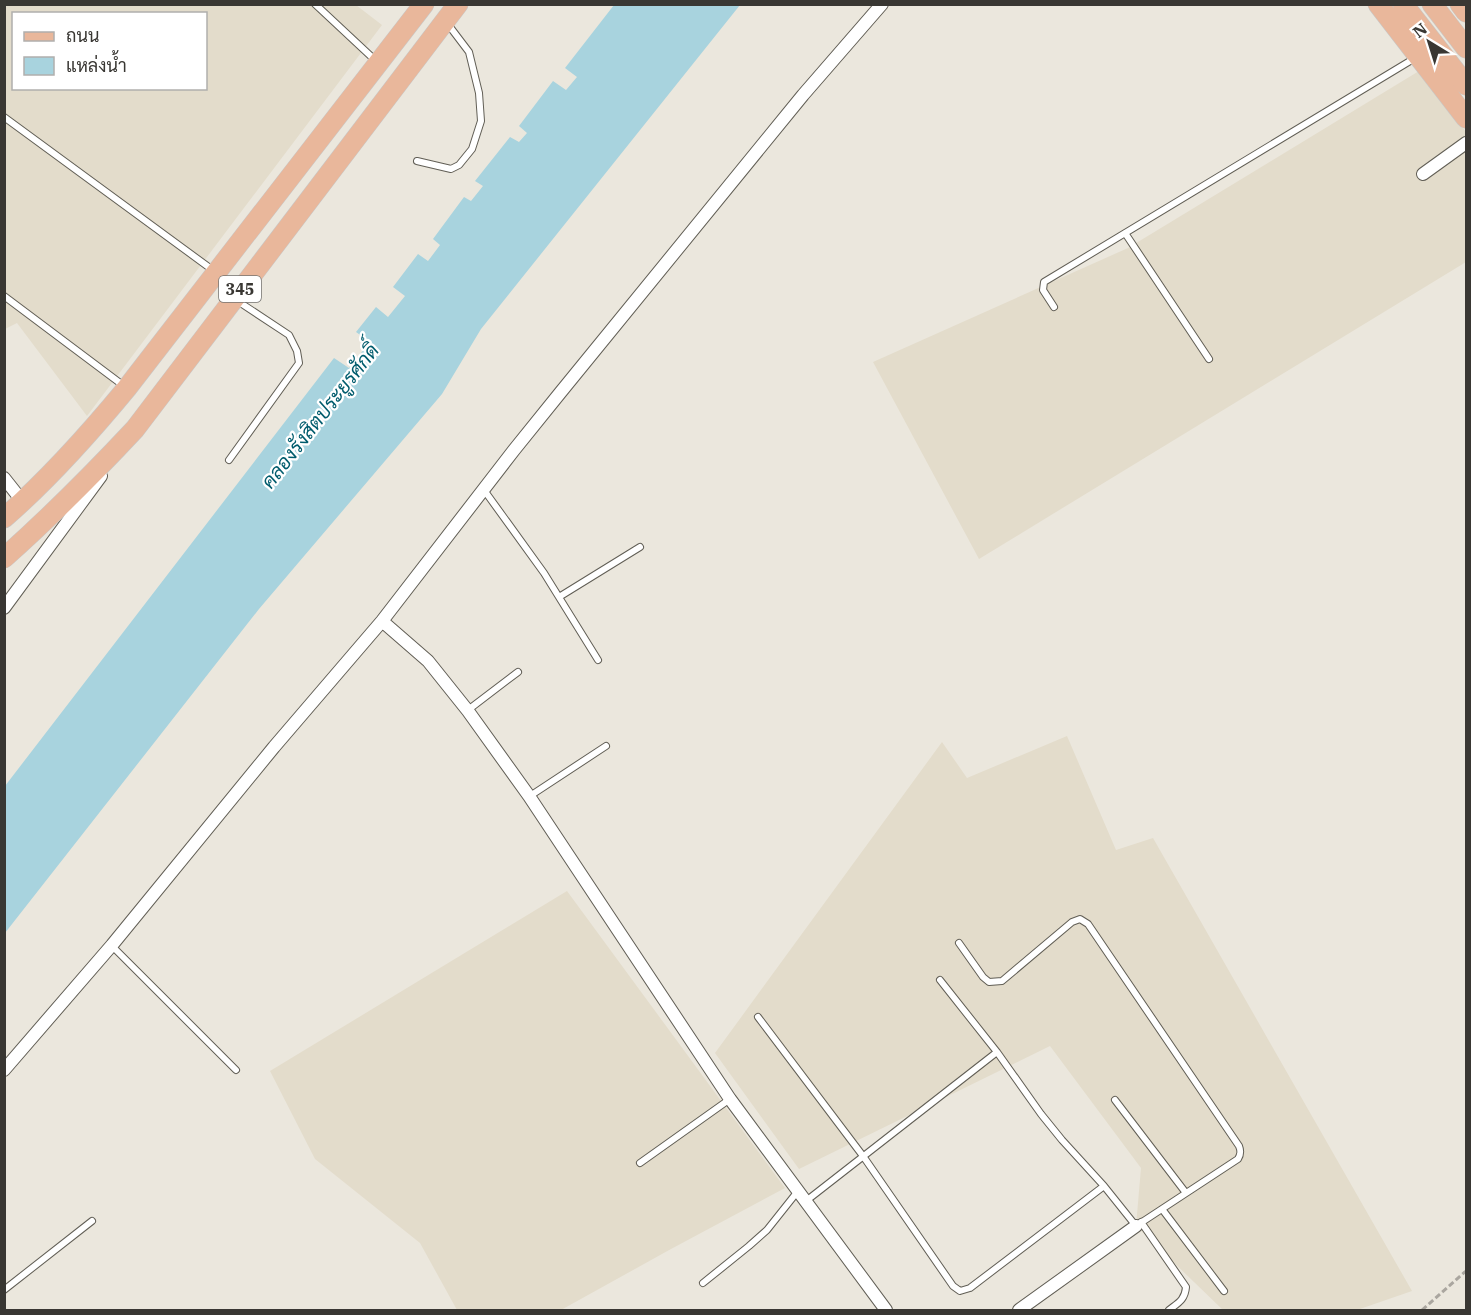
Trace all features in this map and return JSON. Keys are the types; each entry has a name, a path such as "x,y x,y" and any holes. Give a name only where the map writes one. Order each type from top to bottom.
{"main road":[{"name":"345","path":"4,518 23,502 93,430 424,4"},
{"name":"345","path":"4,558 36,531 135,429 458,4"},
{"path":"1378,4 1467,118"},
{"path":"1403,4 1467,85"},
{"path":"1432,4 1467,48"},
{"path":"1460,4 1467,12"}],"street":[{"path":"4,1070 112,945 274,747 382,621 553,401 803,95 882,4"},
{"path":"1424,174 1467,143"},
{"path":"4,608 135,429"},
{"path":"4,478 23,502"},
{"path":"382,621 428,661 468,711 529,796 730,1099 886,1311"},
{"path":"1019,1311 1138,1224"}],"lane":[{"path":"315,4 379,63"},
{"path":"417,161 451,169 459,165 472,149 481,121 479,93 469,52 446,21"},
{"path":"1054,307 1043,290 1044,282 1418,56"},
{"path":"4,117 217,273"},
{"path":"1125,233 1209,359"},
{"path":"4,296 127,388"},
{"path":"228,460 299,363 297,351 288,335 234,298"},
{"path":"484,490 544,573 598,660"},
{"path":"559,597 640,547"},
{"path":"468,711 518,672"},
{"path":"529,796 606,746"},
{"path":"959,943 982,977 989,982 1002,981 1072,922 1080,920 1088,924 1241,1151 1238,1159 1138,1224"},
{"path":"112,945 236,1070"},
{"path":"940,980 997,1052 1041,1114 1138,1224 1186,1287 1185,1295 1169,1311"},
{"path":"758,1017 863,1156 953,1286 960,1291 970,1288 1104,1186"},
{"path":"806,1202 997,1052"},
{"path":"640,1163 730,1099"},
{"path":"1115,1100 1186,1193"},
{"path":"703,1282 767,1230 798,1191"},
{"path":"1162,1209 1224,1291"},
{"path":"4,1290 92,1221"}],"path":[{"path":"1422,1311 1467,1271"}],"shaded area":[{"path":"5,5 356,5 382,25 87,416 17,323 5,329"},
{"path":"1419,71 1466,132 1466,262 979,559 873,362 1128,248"},
{"path":"1067,736 1116,850 1153,838 1412,1291 1357,1310 1223,1310 1136,1226 1141,1168 1050,1046 799,1169 715,1053 942,742 967,778"},
{"path":"567,891 785,1188 561,1310 457,1310 420,1243 315,1159 270,1071"}],"water":[{"name":"คลองรังสิตประยูรศักดิ์","path":"614,5 740,5 481,329 442,394 259,609 5,933 5,786 334,358 349,368 370,342 356,332 376,307 388,317 405,296 393,287 418,254 428,261 440,245 433,239 464,197 471,201 483,186 475,181 510,137 519,142 527,133 519,126 553,81 566,90 577,77 565,68"}]}
